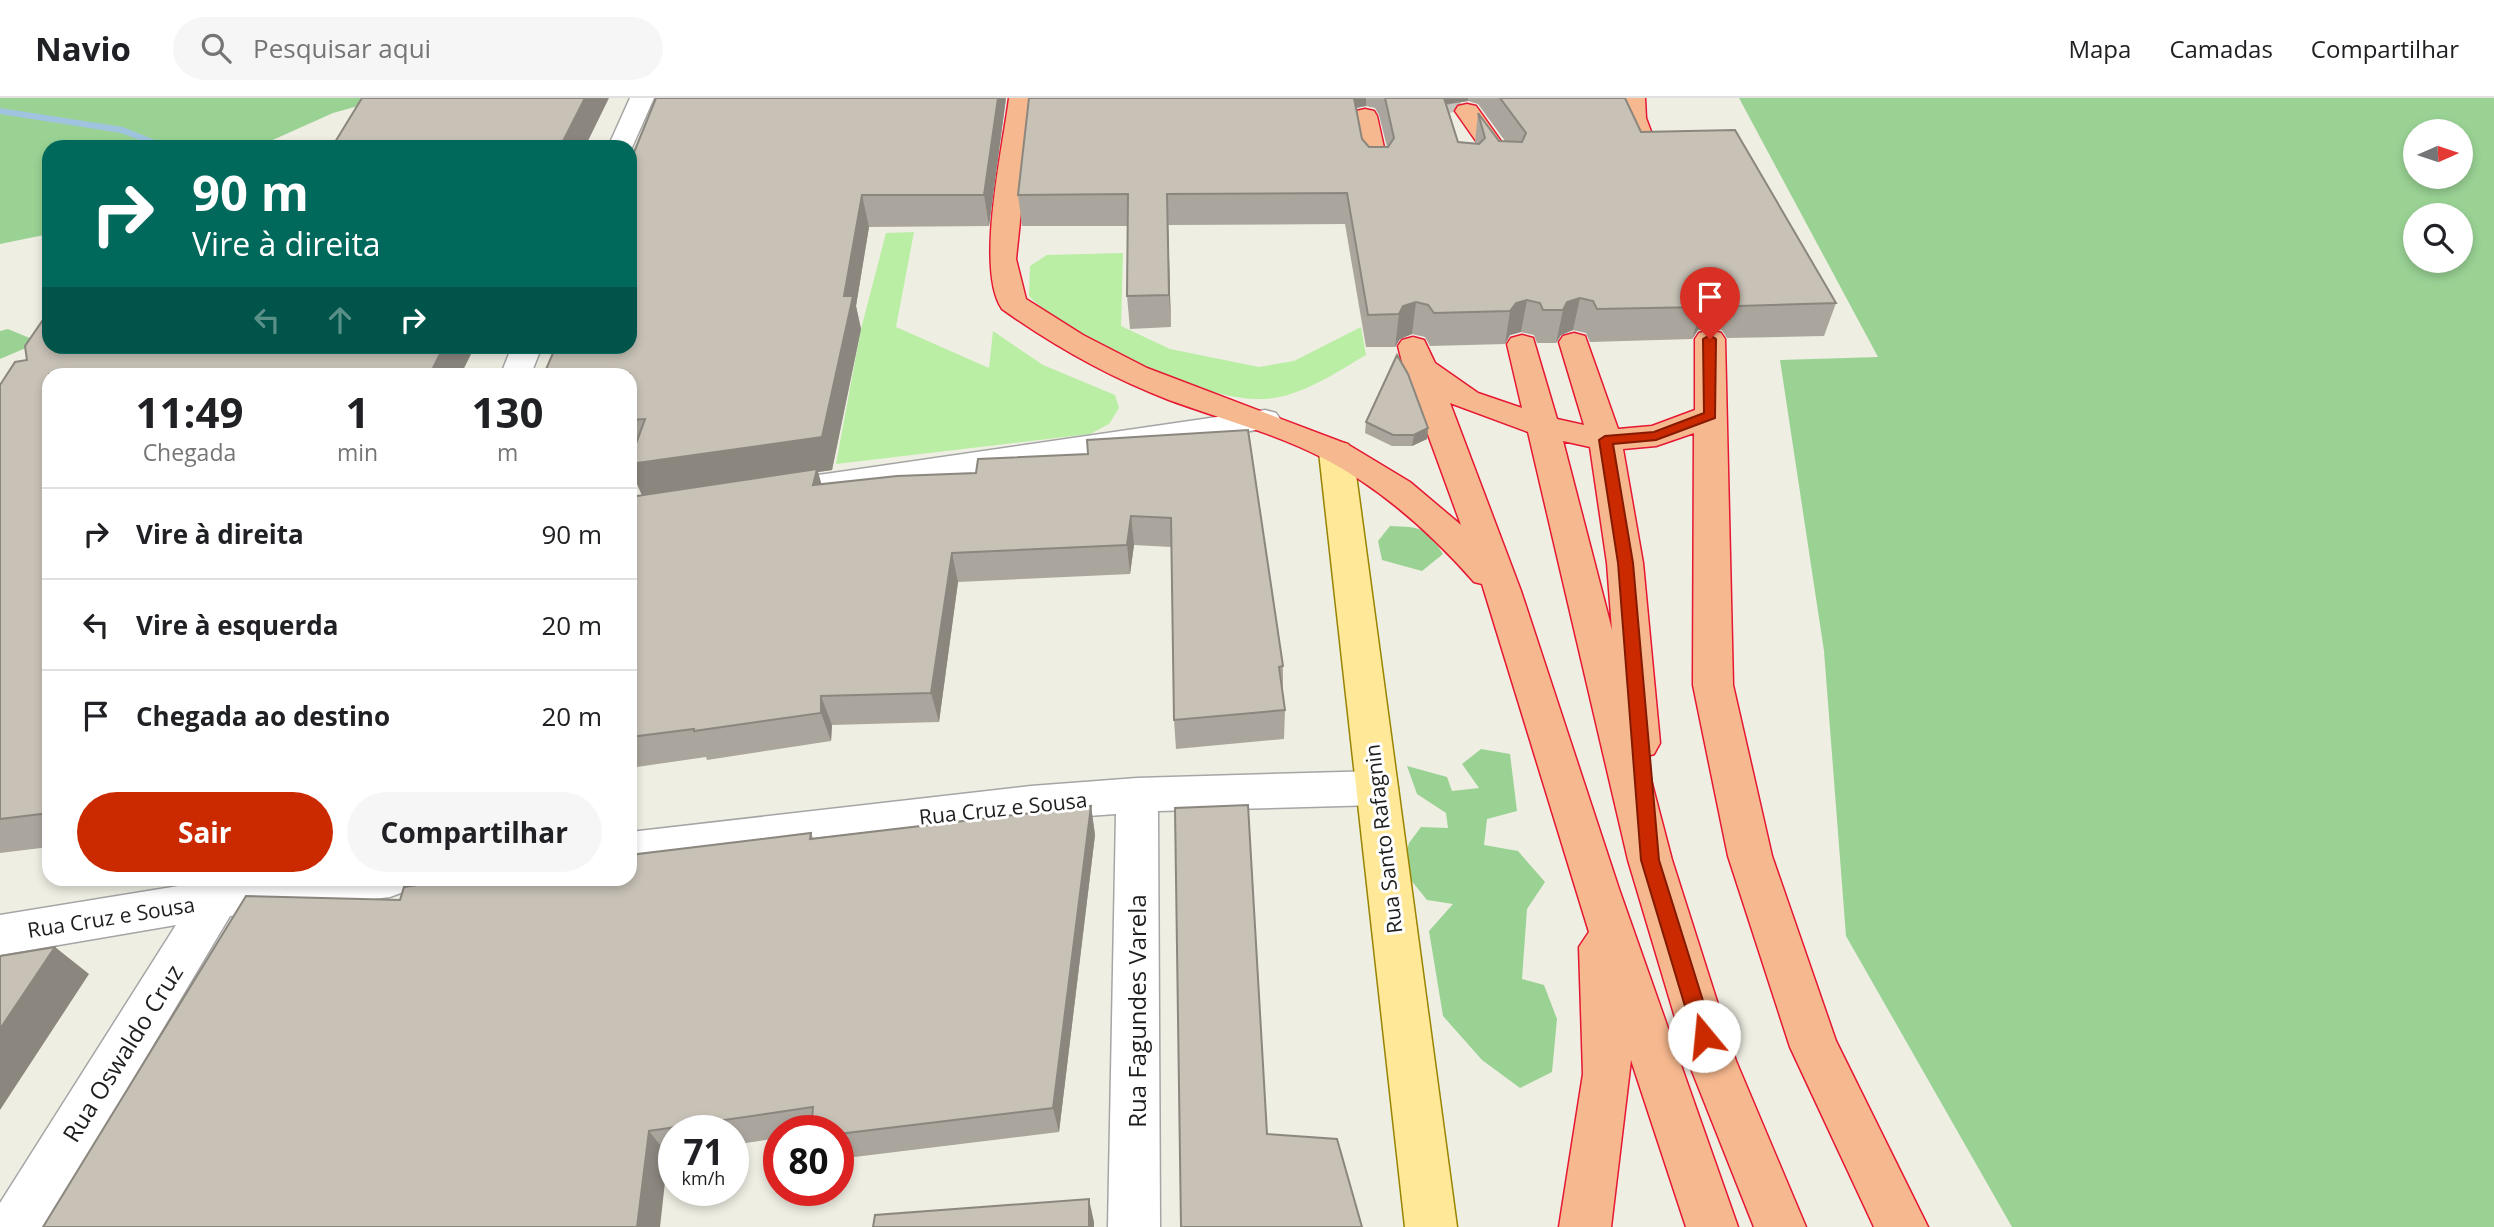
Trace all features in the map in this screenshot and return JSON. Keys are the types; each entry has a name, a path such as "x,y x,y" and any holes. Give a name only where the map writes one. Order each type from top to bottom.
{"highway":[{"path":"1021,98 1002,259 1012,303 1064,340 1087,351 1179,393 1265,420 1336,452 1425,510 1453,534 1503,591"},
{"path":"1633,98 1634,118 1646,153"},
{"path":"1459,145 1459,112 1506,166"},
{"path":"1365,116 1376,170"},
{"path":"1710,339 1713,685 1750,856 1814,1047 1902,1227"},
{"path":"1574,342 1605,440 1625,563 1650,860"},
{"path":"1522,344 1650,860 1712,1061 1780,1227"},
{"path":"1711,415 1656,436 1605,440 1544,427 1468,400 1415,356 1503,591 1597,889 1712,1227"},
{"path":"1584,1227 1607,1074 1605,975 1597,889"}],"main road":[{"name":"Rua Santo Rafagnin","path":"1336,452 1431,1227"}],"street":[{"path":"624,140 642,98"},
{"path":"768,493 1265,420"},
{"name":"Rua Cruz e Sousa","path":"637,849 1031,803 1137,795 1377,788"},
{"name":"Rua Fagundes Varela","path":"1134,1227 1137,795"},
{"name":"Rua Cruz e Sousa","path":"0,935 224,889 269,886"},
{"name":"Rua Oswaldo Cruz","path":"15,1227 224,889"}],"green space":[{"path":"0,98 387,98 333,113 273,140 42,140 42,235 0,244"},
{"path":"1739,98 2494,98 2494,1227 2012,1227 1846,936 1824,651 1780,360 1878,357"},
{"path":"914,232 896,327 989,368 993,331 1043,365 1115,395 1119,408 1109,424 1090,434 836,464 861,329 886,233"},
{"path":"1123,253 1121,326 1170,349 1259,367 1294,361 1361,327 1366,355 1317,383 1291,394 1264,399 1238,397 1174,380 1139,366 1075,332 1029,296 1030,266 1047,255"},
{"path":"8,329 42,343 42,346 28,347 0,359 0,331"},
{"path":"1390,526 1422,530 1432,538 1443,554 1422,571 1382,560 1378,541"},
{"path":"1481,749 1510,754 1517,811 1487,819 1484,845 1518,851 1545,882 1527,909 1522,979 1544,985 1557,1019 1552,1072 1520,1088 1482,1060 1443,1016 1429,931 1453,904 1427,900 1402,869 1409,843 1421,827 1448,828 1446,813 1417,794 1407,766 1447,777 1452,791 1479,788 1462,764"}],"building":[{"path":"362,98 585,98 564,140 336,140"},
{"path":"656,98 998,98 984,195 862,195 844,296 853,296 822,437 637,463 637,441 645,419 637,420 637,368 547,368 553,354 637,354 637,145"},
{"path":"1029,98 1354,98 1362,139 1369,147 1388,147 1394,138 1385,98 1444,98 1458,142 1479,144 1485,138 1478,113 1499,141 1522,142 1526,133 1500,98 1625,98 1641,132 1735,130 1836,303 1738,306 1732,298 1719,295 1708,298 1702,307 1597,309 1593,301 1580,298 1567,302 1563,310 1543,310 1540,303 1527,300 1516,303 1510,311 1434,313 1428,305 1416,302 1403,306 1399,314 1368,315 1347,193 1167,194 1169,295 1127,296 1128,194 1018,195"},
{"path":"42,321 42,354 440,354 433,368 42,368 42,814 0,819 0,385 15,362 27,360 25,346"},
{"path":"1397,355 1408,374 1428,428 1414,435 1393,435 1366,422"},
{"path":"1248,430 1283,666 1279,667 1285,710 1174,720 1171,518 1131,516 1127,545 952,553 931,693 821,696 821,713 637,736 637,496 817,469 813,485 897,476 976,473 978,459 1088,454 1087,440"},
{"path":"1248,805 1267,1134 1337,1139 1362,1227 1181,1227 1175,808"},
{"path":"1091,806 1053,1108 854,1132 854,1115 812,1115 813,1107 749,1116 658,1115 658,1130 649,1131 637,1227 43,1227 246,896 400,900 404,887 411,886 637,886 637,854 811,833 810,839"},
{"path":"55,947 0,1029 0,956"},
{"path":"1089,1199 1089,1227 873,1227 875,1215"}],"waterway":[{"path":"0,111 123,130 149,140"}],"tunnel":[{"path":"1445,98 1450,113"}],"route":[{"path":"1704,1036 1650,860 1625,563 1605,440 1656,436 1711,415 1710,339"}]}
